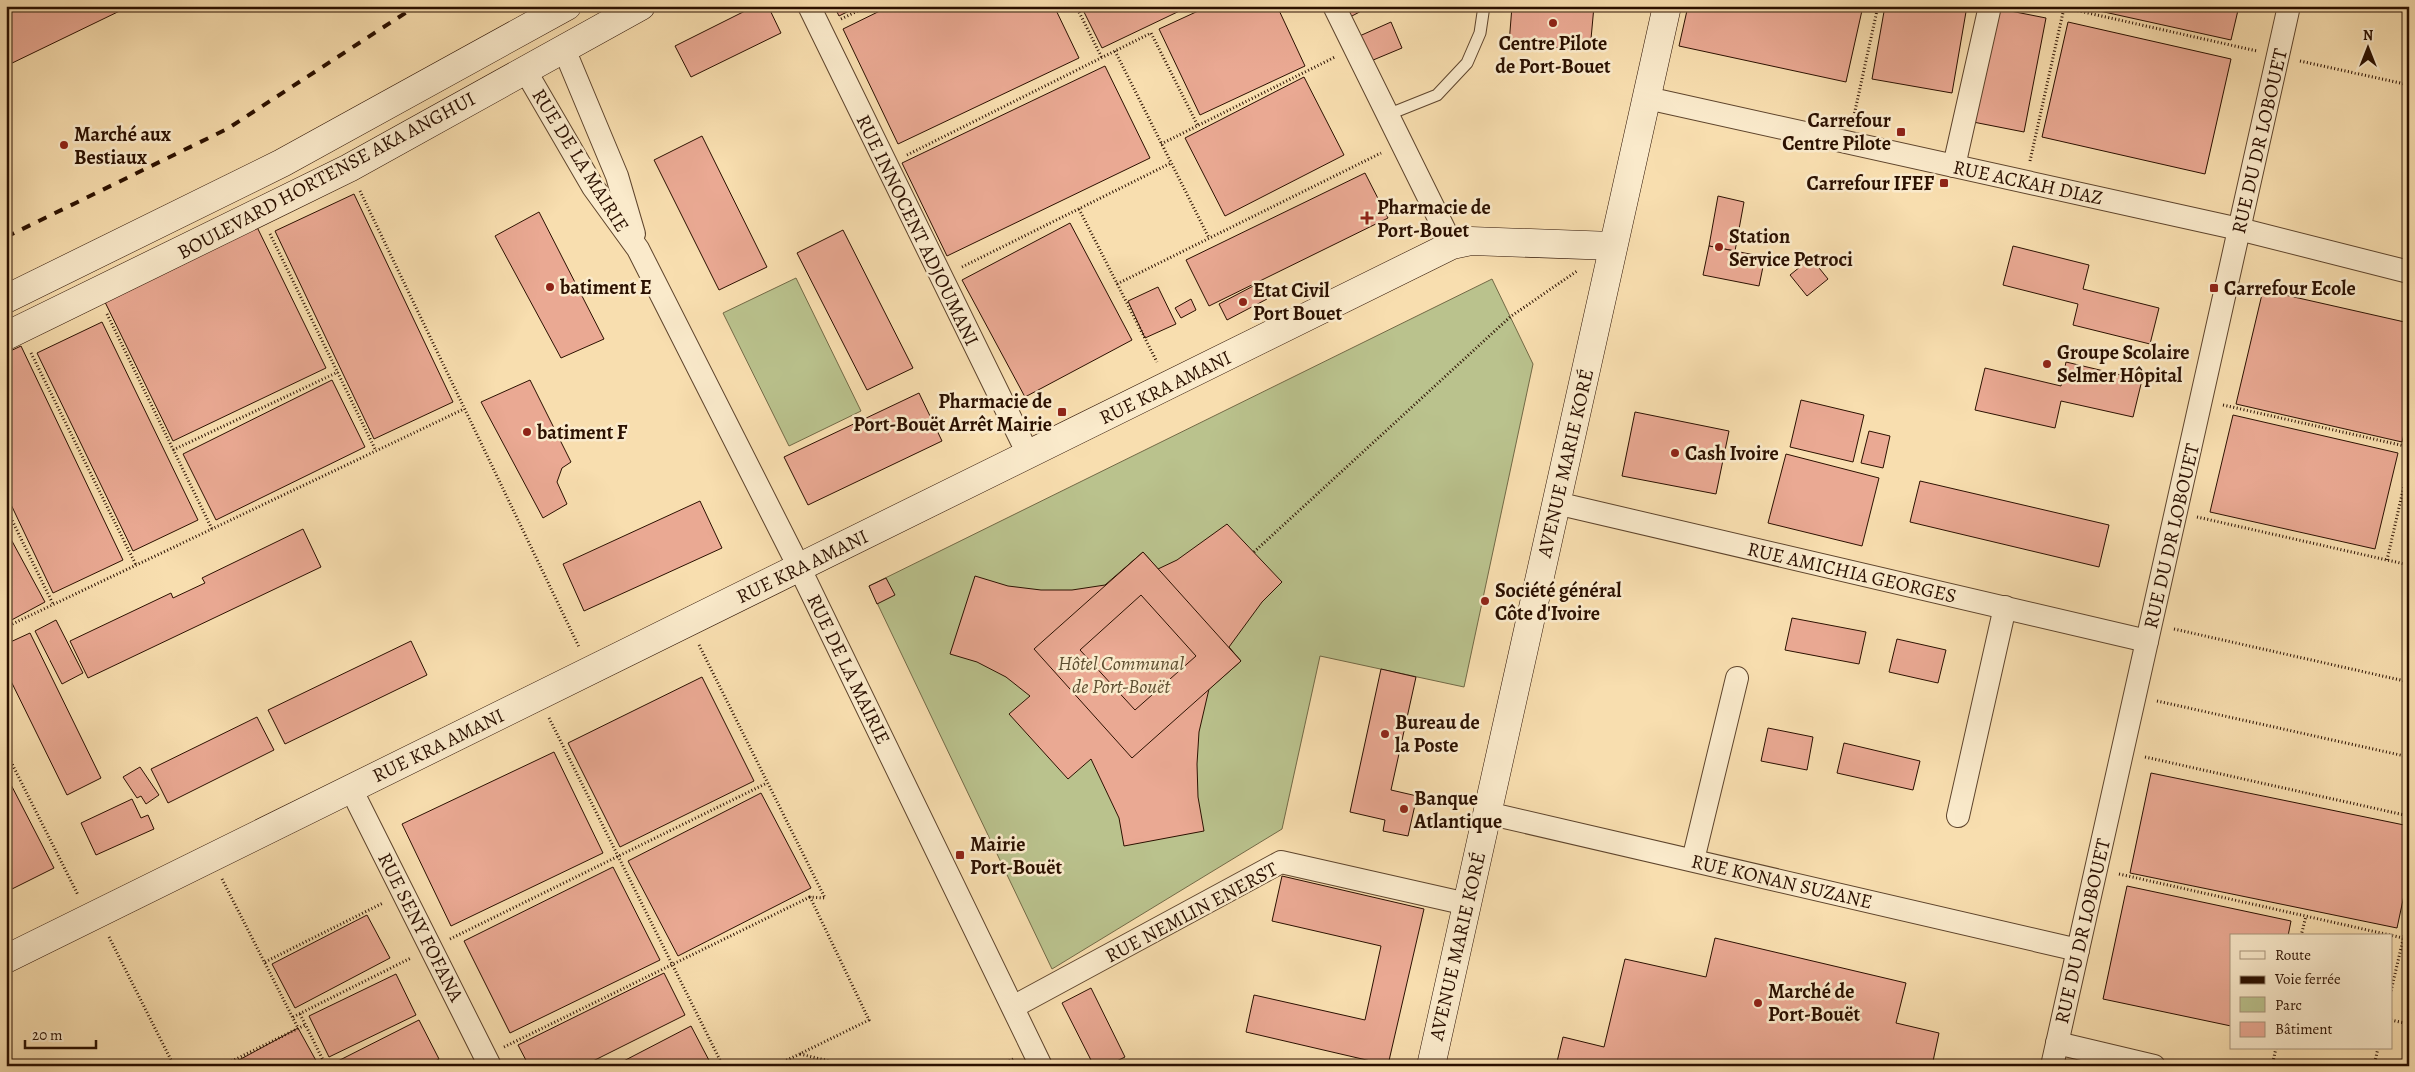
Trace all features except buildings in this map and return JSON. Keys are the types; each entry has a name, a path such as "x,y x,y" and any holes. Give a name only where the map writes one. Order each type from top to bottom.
{"main road":[{"name":"BOULEVARD HORTENSE AKA ANGHUI","path":"6,299 282,163 567,6"},
{"name":"BOULEVARD HORTENSE AKA ANGHUI","path":"13,332 349,168 642,6"},
{"name":"AVENUE MARIE KORÉ","path":"1430,1066 1667,6"},
{"name":"RUE KRA AMANI","path":"6,959 1452,245 1471,241 1613,246"}],"street":[{"name":"RUE INNOCENT ADJOUMANI","path":"809,6 1028,454"},
{"path":"1334,6 1452,245"},
{"path":"1954,166 1990,6"},
{"name":"RUE DU DR LOBOUET","path":"2052,1066 2289,6"},
{"name":"RUE DE LA MAIRIE","path":"564,49 617,176 638,249"},
{"name":"RUE DE LA MAIRIE","path":"525,70 593,186 638,249 799,568 1041,1066"},
{"name":"RUE ACKAH DIAZ","path":"1647,98 2239,229 2409,272"},
{"name":"RUE AMICHIA GEORGES","path":"1556,503 2005,607 2149,632"},
{"path":"1958,816 2005,607"},
{"path":"1693,860 1737,678"},
{"name":"RUE SENY FOFANA","path":"351,788 488,1061"},
{"name":"RUE KONAN SUZANE","path":"1487,813 2078,950"},
{"name":"RUE NEMLIN ENERST","path":"1013,1007 1281,862 1466,904"},
{"path":"2057,1043 2154,1066"}],"lane":[{"path":"1387,115 1437,96 1467,63 1480,33 1484,6"}],"path":[{"path":"820,30 868,6"},
{"path":"1076,6 1102,58"},
{"path":"1848,142 1878,6"},
{"path":"2057,6 2409,85"},
{"path":"2025,182 2064,8"},
{"path":"887,165 1151,33 1198,126"},
{"path":"1162,144 1354,48"},
{"path":"1115,52 1209,238"},
{"path":"1117,284 1401,143"},
{"path":"941,277 1171,163"},
{"path":"349,168 591,670"},
{"path":"1079,208 1168,385"},
{"path":"260,213 376,451"},
{"path":"1254,552 1510,316 1582,268"},
{"path":"96,293 212,529"},
{"path":"13,332 136,565"},
{"path":"173,450 338,372"},
{"path":"2201,400 2409,447"},
{"path":"6,627 464,409"},
{"path":"2387,560 2409,464"},
{"path":"6,508 53,604"},
{"path":"2176,512 2409,564"},
{"path":"488,1061 673,964 810,896 825,898 687,622"},
{"path":"2149,632 2409,682"},
{"path":"538,696 723,1066"},
{"path":"2135,696 2409,757"},
{"path":"6,752 8,760 174,1066"},
{"path":"2122,752 2409,816"},
{"path":"293,1017 767,783"},
{"path":"212,858 298,1028"},
{"path":"2096,869 2385,934"},
{"path":"265,962 403,893"},
{"path":"776,1066 869,1020 810,896"},
{"path":"2392,987 2409,914"},
{"path":"2302,934 2306,916"},
{"path":"2392,936 2403,938"},
{"path":"300,1014 326,1066"},
{"path":"2392,1020 2409,1024"},
{"path":"222,1066 305,1025"},
{"path":"2272,1066 2276,1050"},
{"path":"2374,1066 2378,1050"},
{"path":"800,1054 849,1066"}],"green space":[{"path":"796,278 861,411 789,446 723,313"},
{"name":"Hôtel Communal de Port-Bouët","path":"1492,279 1533,364 1464,687 1320,656 1282,829 1052,969 869,586"}],"railway":[{"path":"6,237 227,129 416,6"}],"place":[{"name":"Centre Pilote de Port-Bouet","path":"1553,23"},
{"name":"Carrefour Centre Pilote","path":"1901,132"},
{"name":"Marché aux Bestiaux","path":"64,145"},
{"name":"Carrefour IFEF","path":"1944,183"},
{"name":"Pharmacie de Port-Bouet","path":"1367,218"},
{"name":"Station Service Petroci","path":"1719,247"},
{"name":"batiment E","path":"550,287"},
{"name":"Carrefour Ecole","path":"2214,288"},
{"name":"Etat Civil Port Bouet","path":"1243,302"},
{"name":"Groupe Scolaire Selmer Hôpital","path":"2047,364"},
{"name":"Pharmacie de Port-Bouët Arrêt Mairie","path":"1062,412"},
{"name":"batiment F","path":"527,432"},
{"name":"Cash Ivoire","path":"1675,453"},
{"name":"Société général Côte d'Ivoire","path":"1485,601"},
{"name":"Bureau de la Poste","path":"1385,734"},
{"name":"Banque Atlantique","path":"1404,809"},
{"name":"Mairie Port-Bouët","path":"960,855"},
{"name":"Marché de Port-Bouët","path":"1758,1003"}]}
